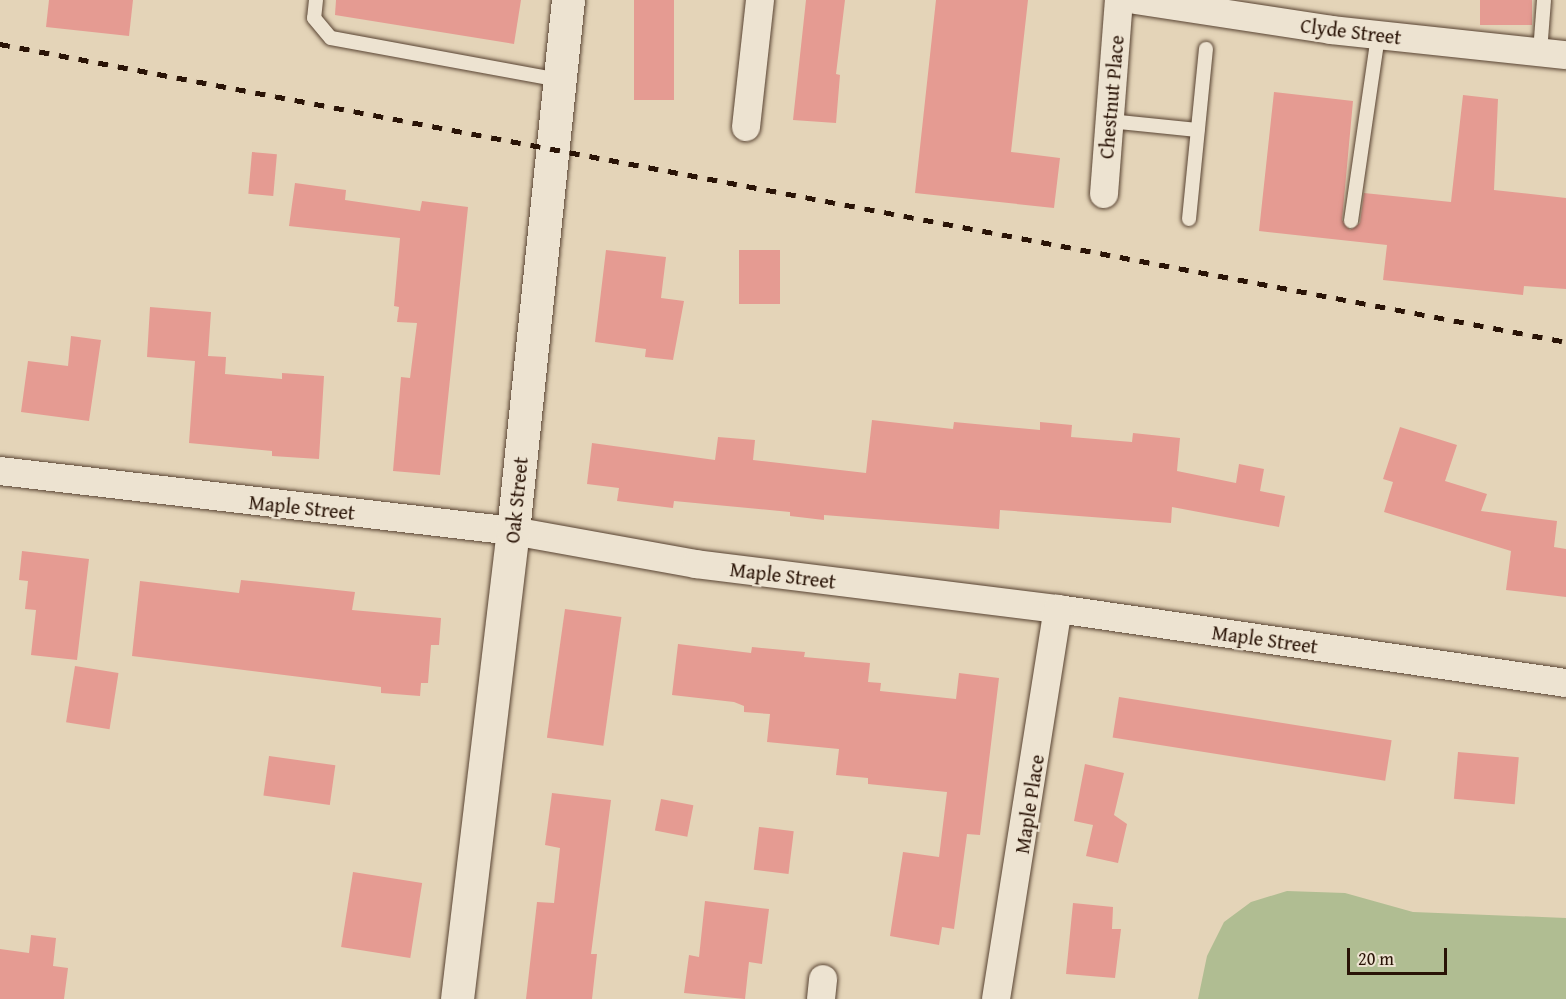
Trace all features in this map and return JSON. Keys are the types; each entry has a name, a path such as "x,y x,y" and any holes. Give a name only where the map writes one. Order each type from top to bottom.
{"street":[{"name":"Oak Street","path":"457,999 513,531 568,0"},
{"path":"746,127 760,0"},
{"name":"Chestnut Place","path":"1104,194 1119,0"},
{"name":"Clyde Street","path":"1136,0 1378,35 1553,53"},
{"name":"Maple Street","path":"0,471 513,531 696,564 1058,609 1566,683"},
{"name":"Maple Place","path":"996,999 1058,609"}],"lane":[{"path":"316,0 314,18 331,38 560,80"},
{"path":"1544,0 1553,53"},
{"path":"1352,221 1378,35"},
{"path":"1189,219 1206,49"},
{"path":"1109,121 1198,130"}],"green space":[{"path":"1287,891 1345,893 1413,912 1566,918 1566,999 1198,999 1207,956 1224,922 1251,902"}],"building":[{"path":"49,0 133,0 129,36 46,27"},
{"path":"336,0 521,0 514,44 335,15"},
{"path":"634,0 674,0 674,100 634,100"},
{"path":"806,0 845,0 836,74 840,75 836,123 793,120"},
{"path":"936,0 1028,0 1011,152 1060,158 1054,208 915,193"},
{"path":"1480,0 1532,0 1532,25 1480,25"},
{"path":"1274,92 1353,101 1342,220 1350,230 1360,223 1364,193 1451,202 1463,95 1498,99 1494,190 1566,198 1566,289 1524,286 1523,295 1383,280 1387,245 1259,231"},
{"path":"252,152 277,154 273,196 248,194"},
{"path":"295,183 346,190 345,200 420,211 422,201 468,207 440,475 393,471 401,377 410,378 417,323 397,322 399,307 394,306 400,238 289,226"},
{"path":"606,250 666,257 661,298 684,301 673,360 645,357 646,349 595,342"},
{"path":"739,250 780,250 780,304 739,304"},
{"path":"150,307 211,312 208,356 226,357 225,374 282,379 282,373 324,376 319,459 272,456 272,451 189,443 195,361 147,357"},
{"path":"71,336 101,340 89,421 21,412 28,361 68,366"},
{"path":"872,420 953,429 954,422 1040,430 1040,422 1072,425 1071,437 1132,442 1133,433 1180,438 1177,471 1236,483 1239,464 1264,469 1260,491 1285,496 1279,527 1172,507 1171,523 1000,510 999,529 824,515 824,520 790,516 790,512 674,501 673,508 617,501 619,488 587,484 592,443 715,460 718,437 755,440 753,460 866,473"},
{"path":"1400,427 1457,445 1445,481 1487,494 1481,511 1557,521 1554,547 1566,549 1566,597 1506,590 1511,551 1384,512 1393,482 1383,479"},
{"path":"22,551 89,559 77,660 31,655 36,610 25,609 28,581 19,580"},
{"path":"241,580 355,592 352,610 441,618 439,645 431,645 428,683 421,683 420,696 381,693 381,687 132,656 140,581 239,593"},
{"path":"565,609 621,617 603,746 547,738"},
{"path":"678,644 751,653 752,647 805,652 804,657 870,663 868,682 881,683 880,691 956,699 959,673 999,678 980,835 967,834 954,929 942,927 939,945 890,936 903,852 939,857 947,792 868,784 868,778 836,775 839,749 767,742 770,714 744,712 744,706 734,702 672,695"},
{"path":"75,666 118,673 110,729 66,722"},
{"path":"1119,697 1392,740 1385,781 1113,737"},
{"path":"1458,752 1519,757 1515,804 1454,799"},
{"path":"269,756 335,765 330,805 263,796"},
{"path":"1085,764 1124,773 1114,815 1127,824 1118,863 1086,856 1093,825 1074,821"},
{"path":"552,793 611,800 591,954 597,954 592,999 526,999 537,902 554,903 560,848 545,845"},
{"path":"661,799 693,805 687,837 655,830"},
{"path":"759,827 794,831 788,874 754,870"},
{"path":"353,872 422,883 410,958 341,947"},
{"path":"705,901 769,909 762,964 749,962 745,999 684,993 689,955 699,957"},
{"path":"1073,903 1113,907 1112,929 1121,929 1115,978 1066,974"},
{"path":"31,935 56,938 53,966 68,968 64,999 0,999 0,949 29,953"}],"railway":[{"path":"0,44 1566,342"}]}
